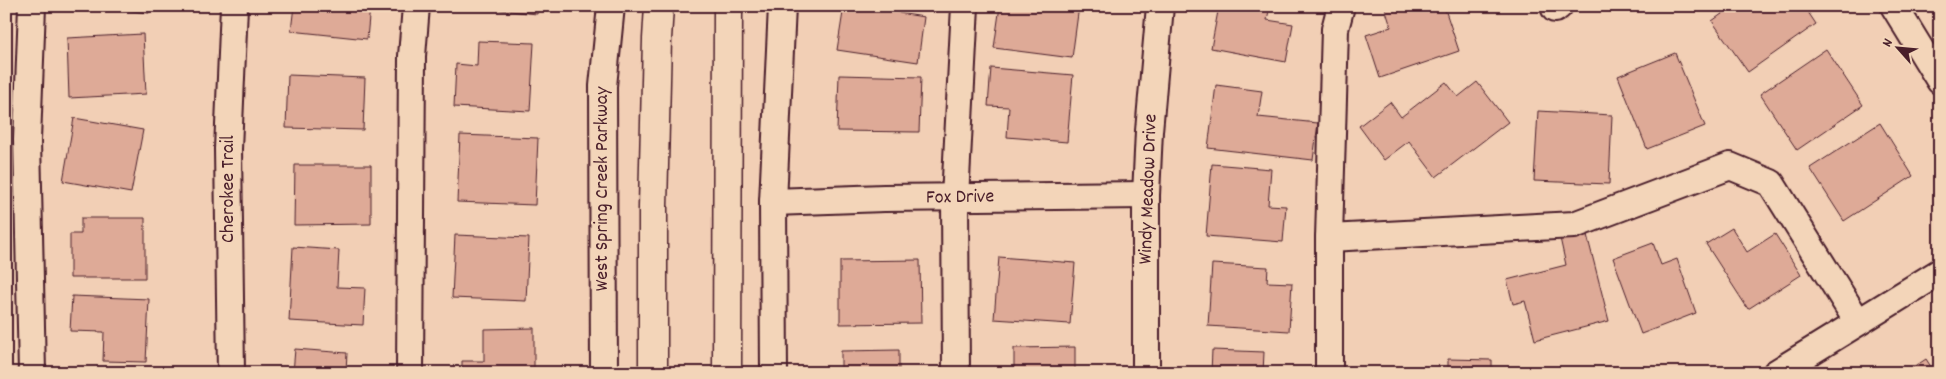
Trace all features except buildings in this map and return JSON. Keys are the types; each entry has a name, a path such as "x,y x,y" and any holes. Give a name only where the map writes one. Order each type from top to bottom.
{"main road":[{"path":"653,373 653,207 657,39 660,6"},
{"path":"727,373 728,6"}],"street":[{"path":"32,6 27,140 32,373"},
{"name":"Cherokee Trail","path":"231,373 228,149 234,6"},
{"path":"410,373 412,56 416,6"},
{"name":"West Spring Creek Parkway","path":"604,373 602,86 611,6"},
{"path":"774,373 773,202 782,6"},
{"path":"956,373 956,198 965,6"},
{"name":"Windy Meadow Drive","path":"1146,373 1146,195 1149,131 1160,6"},
{"path":"1329,373 1329,238 1335,29 1341,6"},
{"path":"1894,6 1940,80"},
{"path":"1329,238 1574,225 1730,166 1771,182 1858,322"},
{"name":"Fox Drive","path":"773,202 1146,195"},
{"path":"1776,373 1940,272"}]}
